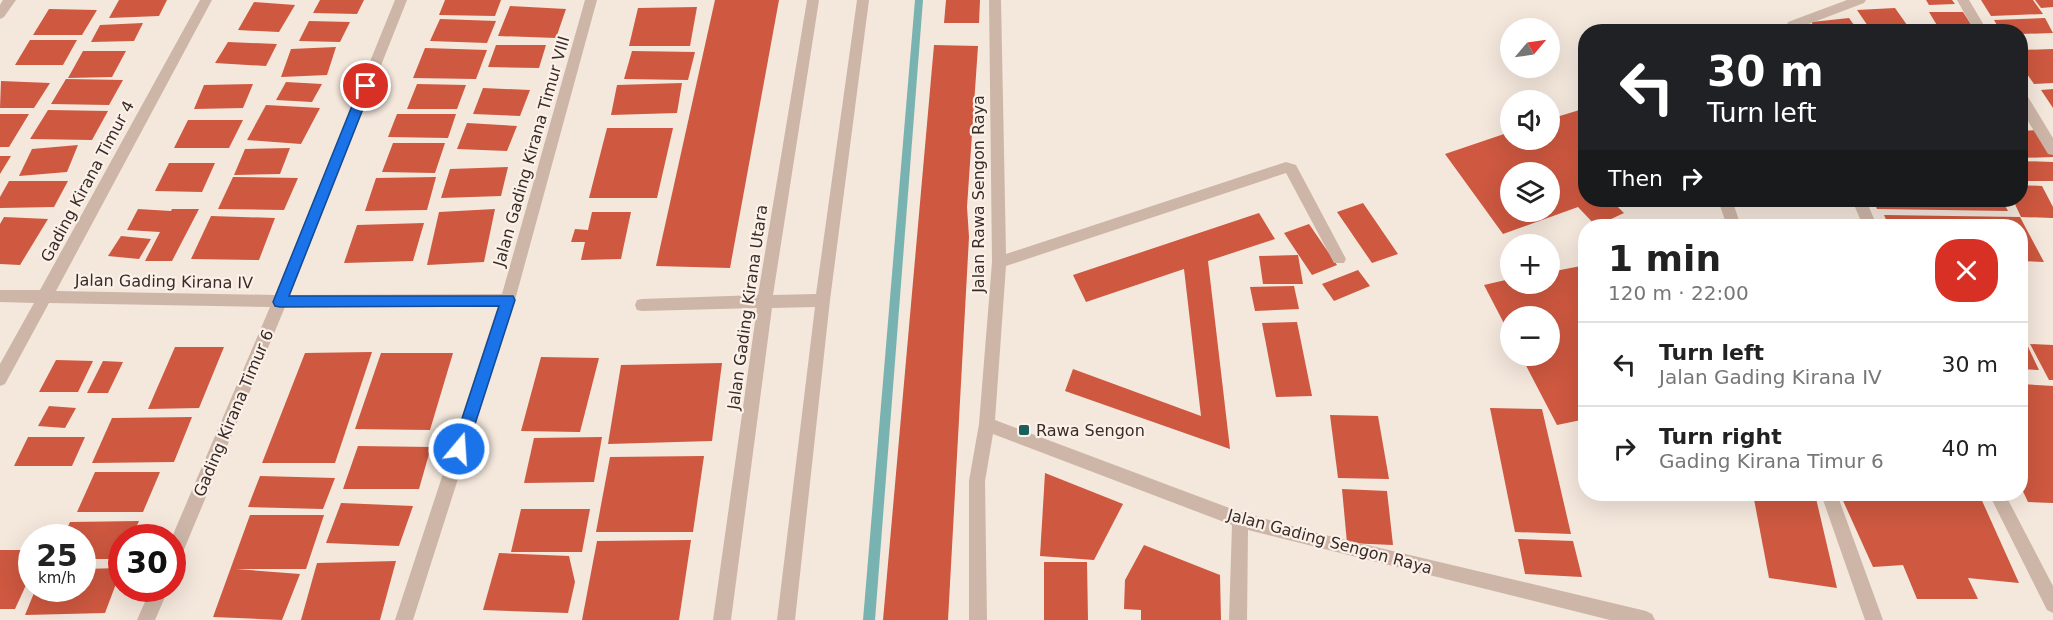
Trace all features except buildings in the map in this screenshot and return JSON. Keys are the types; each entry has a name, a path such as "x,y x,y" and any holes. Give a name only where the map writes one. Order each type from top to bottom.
{"street":[{"path":"0,14 10,0"},
{"name":"Gading Kirana Timur 4","path":"0,379 206,0"},
{"name":"Gading Kirana Timur 6","path":"186,525 280,302 401,0"},
{"name":"Jalan Gading Kirana Timur VIII","path":"404,620 508,300 591,0"},
{"name":"Jalan Gading Kirana Utara","path":"722,620 765,301 813,0"},
{"path":"786,620 823,300 863,0"},
{"name":"Jalan Rawa Sengon Raya","path":"978,620 977,481 987,424 999,262 995,0"},
{"path":"1801,24 1860,0"},
{"path":"1963,0 1977,24"},
{"path":"2028,109 2053,150"},
{"path":"999,262 1286,167 1291,169 1339,259"},
{"name":"Jalan Gading Kirana IV","path":"0,296 280,302 508,300"},
{"path":"642,305 823,300"},
{"name":"Jalan Gading Sengon Raya","path":"987,424 1240,520 1641,620"},
{"path":"1832,501 1874,620"},
{"path":"2001,501 2053,604"},
{"path":"1238,620 1240,520"},
{"path":"146,620 154,602"}],"waterway":[{"path":"869,620 919,0"}],"place":[{"name":"Rawa Sengon","path":"1024,430"}],"route":[{"path":"366,86 280,302 508,300 459,449"}]}
